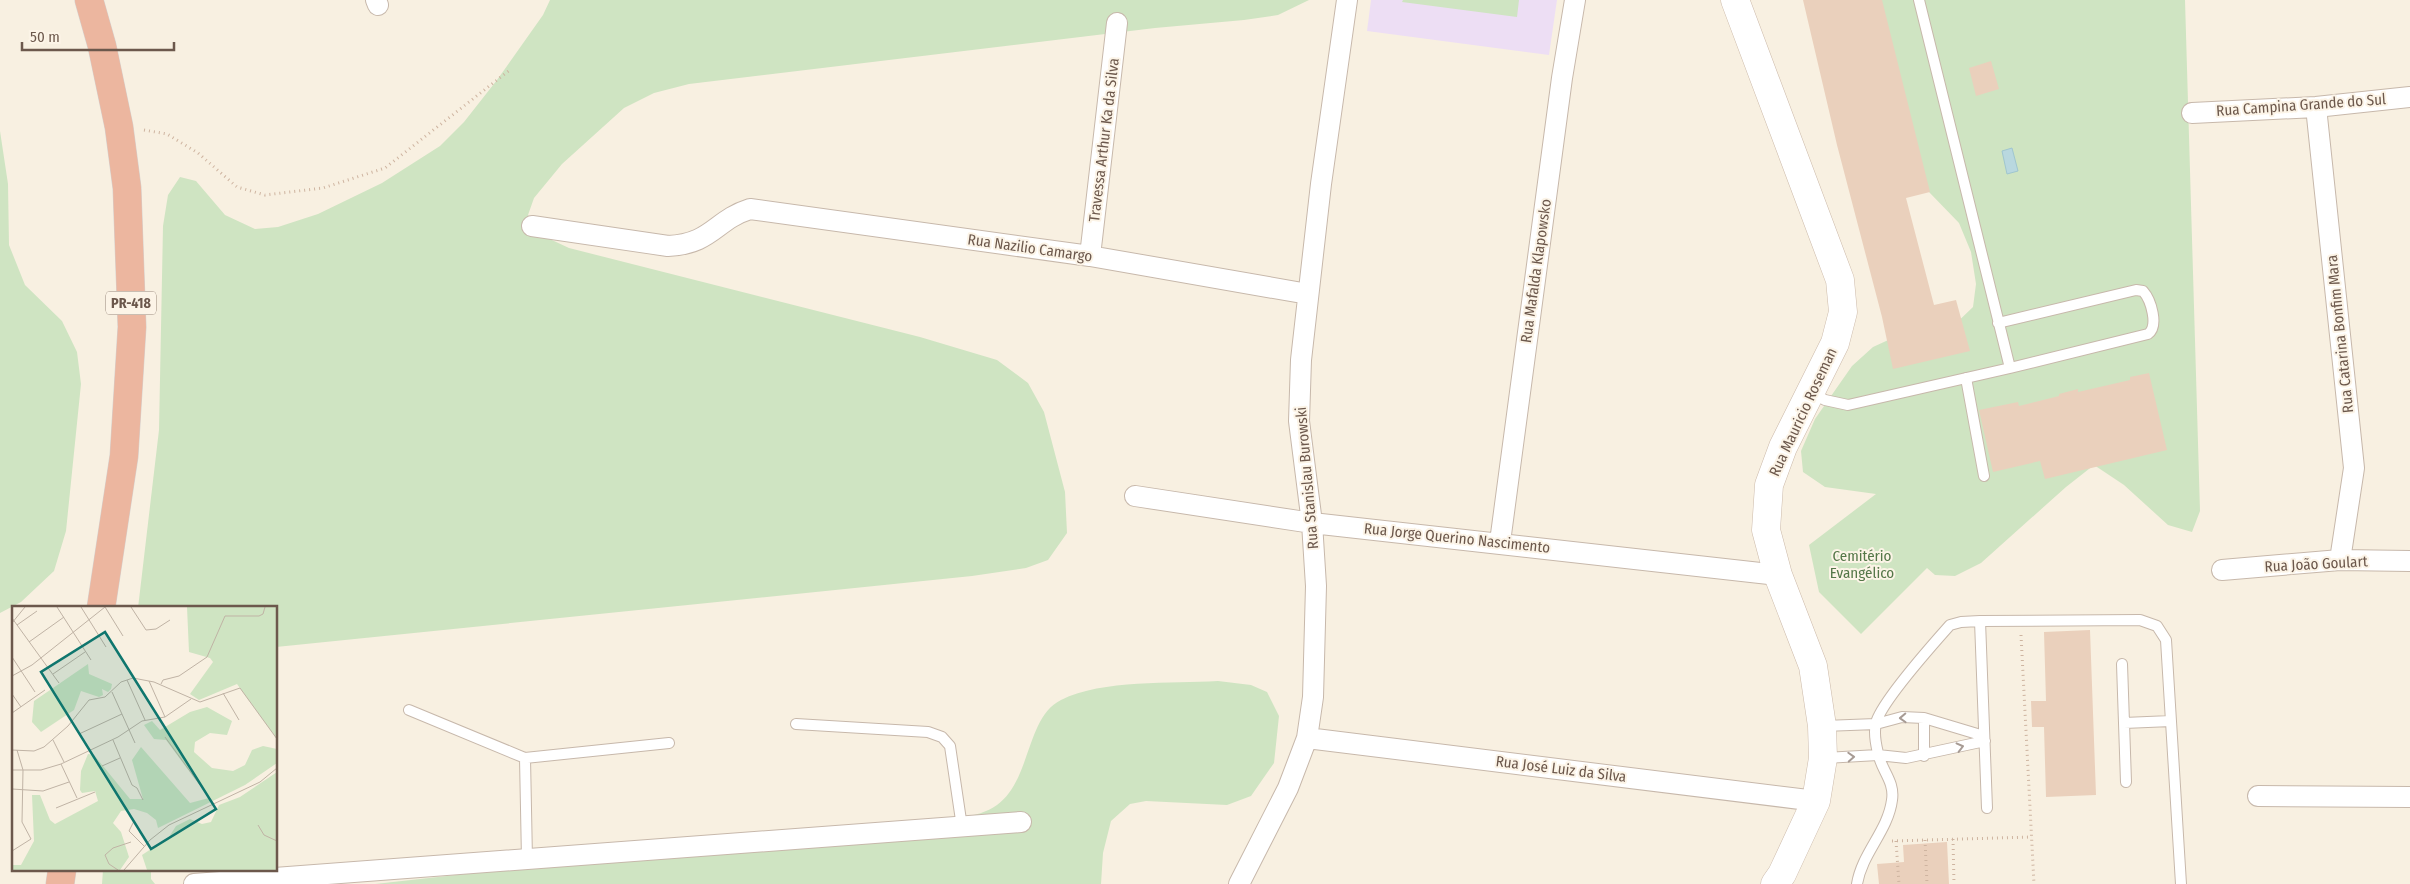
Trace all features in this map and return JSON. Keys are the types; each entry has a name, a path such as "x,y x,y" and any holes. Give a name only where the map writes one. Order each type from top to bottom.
{"highway":[{"name":"PR-418","path":"89,0 102,46 119,127 126,188 132,326 124,456 102,606"}],"main road":[{"name":"Rua Mauricio Roseman","path":"1735,0 1840,280 1844,312 1835,343 1783,447 1769,485 1766,530 1778,575 1813,666 1822,726 1823,758 1816,801 1782,874 1775,884"}],"street":[{"name":"Rua Stanislau Burowski","path":"1238,884 1288,788 1307,738 1313,697 1316,586 1312,523 1299,421 1300,360 1347,0"},
{"name":"Rua Mafalda Klapowsko","path":"1500,542 1562,78 1575,0"},
{"name":"Travessa Arthur Ka da Silva","path":"1090,256 1117,24"},
{"name":"Rua Campina Grande do Sul","path":"2192,113 2316,107 2410,96"},
{"name":"Rua Catarina Bonfim Mara","path":"2316,107 2354,468 2340,560"},
{"name":"Rua Nazilio Camargo","path":"532,226 668,246 687,245 701,239 736,213 750,209 1090,256 1308,294"},
{"name":"Rua Jorge Querino Nascimento","path":"1136,496 1312,523 1500,542 1778,575"},
{"name":"Rua João Goulart","path":"2222,570 2340,560 2410,561"},
{"name":"Rua José Luiz da Silva","path":"1307,738 1816,801"},
{"path":"2258,796 2410,797"},
{"path":"194,884 1021,822"}],"lane":[{"path":"1919,0 2010,368"},
{"path":"1811,392 1825,400 1848,405 2148,334 2154,325 2148,297 2143,291 2136,290 1998,323"},
{"path":"1966,378 1984,476"},
{"path":"1857,884 1859,871 1887,819 1892,799 1891,782 1878,755 1876,724 1886,703 1950,626 1961,622 1980,621 2140,620 2157,626 2166,640 2181,884"},
{"path":"1980,621 1987,808"},
{"path":"2122,664 2126,782"},
{"path":"409,710 525,758 669,744"},
{"path":"1822,726 1876,724 1902,717 1924,718 1984,738"},
{"path":"1924,718 1924,756"},
{"path":"2124,723 2171,721"},
{"path":"796,724 928,732 942,737 950,746 962,826"},
{"path":"1823,758 1878,755 1906,758 1924,756 1984,738"},
{"path":"525,758 527,859"}],"path":[{"path":"119,127 167,134 198,153 237,187 265,195 324,188 385,168 511,69"},
{"path":"2020,621 2034,884"},
{"path":"1874,841 2032,837"},
{"path":"1953,839 1954,884"},
{"path":"1896,840 1899,884"},
{"path":"1925,840 1927,884"}],"shaded area":[{"path":"1371,0 1557,0 1549,55 1367,31"}],"green space":[{"path":"550,0 1309,0 1278,15 1244,20 1155,28 689,84 654,93 624,108 562,164 534,198 528,215 539,234 569,248 920,337 997,360 1028,383 1044,412 1065,492 1067,533 1048,560 1026,568 972,576 278,647 278,606 138,606 159,430 163,226 168,195 180,177 196,181 225,215 255,229 278,227 318,214 382,183 440,146 464,122 497,80 543,15"},
{"path":"1403,0 1519,0 1517,17 1402,2"},
{"name":"Cemitério Evangélico","path":"1828,0 2185,0 2200,511 2192,532 2168,525 2124,485 2094,465 2066,487 1981,563 1955,576 1935,575 1927,568 1861,634 1819,592 1809,545 1876,494 1825,487 1803,472 1801,451 1815,419 1852,366 1873,347 1897,336 1948,331 1973,307 1976,284 1971,252 1959,223 1929,192"},
{"path":"0,131 8,184 9,245 25,285 62,321 77,352 81,384 66,531 54,571 21,602 0,613"},
{"path":"1218,681 1251,685 1267,692 1279,716 1274,763 1251,796 1227,805 1146,801 1130,804 1111,821 1103,853 1101,884 375,884 924,823 971,816 989,810 1008,794 1023,766 1041,720 1050,708 1061,700 1078,693 1117,686"},
{"path":"103,872 151,872 151,879 155,884 102,884"}],"water":[{"path":"2012,148 2018,171 2007,174 2002,151"}],"building":[{"path":"1803,0 1882,0 1930,192 1906,198 1934,305 1956,300 1970,351 1893,369 1882,317 1837,145"},
{"path":"1991,61 1999,89 1976,96 1969,68"},
{"path":"2149,373 2167,450 2045,479 2040,461 1993,472 1979,410 2018,402 2019,406 2078,389 2078,392 2130,380 2130,377"},
{"path":"2090,630 2096,795 2046,797 2044,727 2032,727 2031,701 2046,701 2044,632"},
{"path":"1947,842 1949,884 1879,884 1877,864 1904,862 1903,845"}]}
